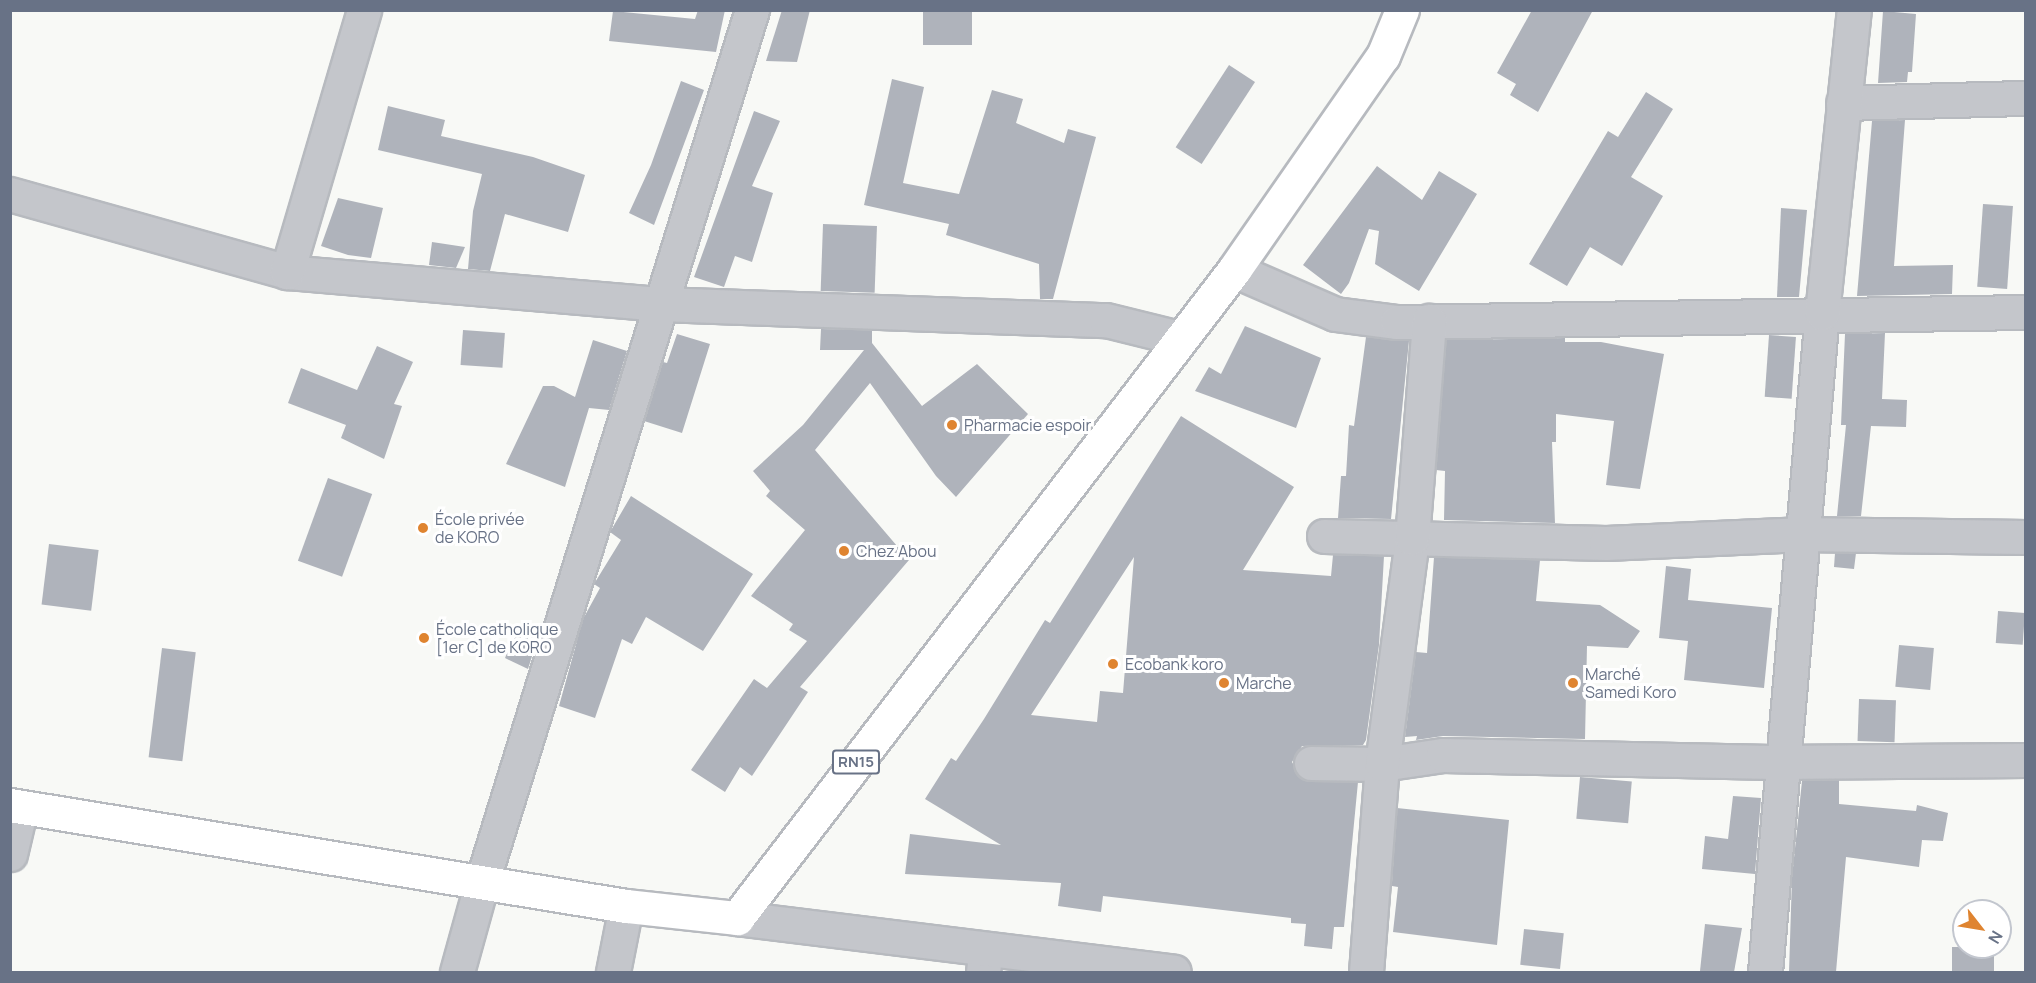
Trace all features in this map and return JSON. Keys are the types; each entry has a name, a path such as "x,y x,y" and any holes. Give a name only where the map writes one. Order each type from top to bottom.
{"main road":[{"name":"RN15","path":"737,918 1179,338 1234,270 1383,56 1402,10"},
{"path":"16,806 626,906 737,918"}],"street":[{"path":"287,272 364,10"},
{"path":"457,972 482,882 752,10"},
{"path":"1765,972 1822,313 1854,10"},
{"path":"1843,103 2025,98"},
{"path":"10,194 287,272 660,304 1106,320 1179,338"},
{"path":"1234,270 1335,314 1397,321 1822,313 2025,312"},
{"path":"1365,972 1382,764 1412,538 1429,321"},
{"path":"1324,536 1606,543 1804,534 2025,537"},
{"path":"1311,763 1382,764 1443,755 1784,762 2025,760"},
{"path":"10,854 16,806"},
{"path":"613,972 626,906"},
{"path":"737,918 985,961 1174,972"}],"building":[{"path":"698,10 725,10 716,52 609,41 613,11 695,19"},
{"path":"782,10 810,10 797,62 766,61"},
{"path":"923,10 972,10 972,45 923,45"},
{"path":"1532,10 1593,10 1538,112 1510,95 1516,84 1497,73"},
{"path":"1883,11 1916,14 1912,72 1908,72 1907,82 1878,83"},
{"path":"1229,65 1255,82 1202,164 1176,147"},
{"path":"892,79 924,87 903,183 959,194 992,90 1023,99 1016,123 1064,143 1068,129 1096,137 1053,299 1040,299 1039,264 946,235 949,224 864,205"},
{"path":"681,81 704,90 654,225 629,213 651,165"},
{"path":"1646,92 1673,109 1631,177 1663,196 1622,266 1590,247 1567,286 1529,264 1608,131 1618,137"},
{"path":"388,106 445,120 441,136 533,157 585,175 568,232 505,214 490,271 468,269 473,211 482,174 378,150"},
{"path":"754,111 780,121 752,186 773,193 752,262 735,256 724,287 694,277"},
{"path":"1905,120 1894,266 1953,265 1952,294 1857,296 1872,121"},
{"path":"1377,166 1422,200 1439,171 1477,194 1419,291 1375,264 1379,231 1369,229 1349,283 1341,294 1303,265"},
{"path":"338,198 383,208 371,258 348,255 321,246"},
{"path":"1983,204 2013,206 2007,289 1977,287"},
{"path":"1781,208 1807,210 1799,297 1777,297"},
{"path":"823,224 877,226 875,293 821,291"},
{"path":"432,242 465,247 456,268 429,265"},
{"path":"1245,326 1321,358 1296,428 1195,391 1209,367 1221,374"},
{"path":"821,329 872,330 872,343 922,406 977,364 1028,414 956,497 936,476 870,383 815,450 909,560 800,687 808,692 752,776 740,767 725,792 691,770 754,679 767,688 807,641 789,630 793,624 751,596 805,530 766,496 770,491 753,471 803,425 864,350 820,350"},
{"path":"463,330 505,333 502,368 461,365"},
{"path":"1885,333 1882,399 1907,400 1906,427 1871,426 1861,516 1837,516 1846,425 1841,425 1845,334"},
{"path":"677,334 710,344 682,433 644,421 663,362 667,363"},
{"path":"1769,335 1796,337 1792,399 1765,397"},
{"path":"1366,337 1409,341 1391,519 1338,518 1341,476 1346,476 1349,425 1354,426"},
{"path":"1565,338 1565,342 1601,342 1664,354 1640,489 1606,485 1614,421 1556,414 1556,442 1552,442 1555,523 1444,520 1445,471 1436,470 1446,340"},
{"path":"593,340 627,351 609,410 589,408 565,487 506,464 543,386 554,386 575,397"},
{"path":"377,346 413,362 394,404 402,406 384,459 341,438 346,425 288,403 301,368 357,390"},
{"path":"1181,416 1294,487 1243,570 1331,576 1333,555 1384,556 1379,645 1366,740 1363,745 1302,746 1292,762 1302,779 1358,782 1344,927 1334,927 1332,949 1304,946 1306,924 1291,923 1291,918 1103,896 1101,912 1058,906 1061,883 905,874 910,834 1001,845 925,799 951,758 956,761 1045,620 1050,623","holes":["1134,557 1123,693 1100,691 1097,722 1031,715"]},
{"path":"328,478 372,494 342,577 298,561"},
{"path":"631,496 753,574 703,651 646,617 632,644 622,639 595,718 559,706 583,619 600,588 594,584 621,540 610,532"},
{"path":"49,544 99,550 91,611 42,605"},
{"path":"1835,553 1856,553 1854,569 1834,567"},
{"path":"1434,557 1540,560 1536,601 1600,605 1640,631 1628,648 1587,646 1585,739 1443,736 1416,740 1417,736 1405,737 1416,652 1427,653"},
{"path":"1666,566 1691,569 1688,600 1772,608 1764,688 1684,680 1688,641 1659,638"},
{"path":"1998,611 2025,613 2023,645 1996,643"},
{"path":"516,631 537,640 528,669 505,658"},
{"path":"1899,645 1934,648 1930,690 1895,687"},
{"path":"162,648 196,652 182,761 149,757"},
{"path":"1859,699 1896,700 1895,742 1858,741"},
{"path":"1580,777 1632,782 1628,823 1576,819"},
{"path":"1839,780 1839,804 1916,811 1917,805 1948,813 1943,841 1922,840 1919,867 1846,857 1836,972 1789,972 1792,877 1802,781"},
{"path":"1733,796 1761,798 1755,874 1702,869 1705,836 1728,839"},
{"path":"1397,808 1509,820 1497,945 1393,932 1398,887 1392,886"},
{"path":"1705,924 1742,928 1734,972 1700,971"},
{"path":"1524,929 1564,933 1560,969 1520,965"},
{"path":"1952,959 1994,959 1994,972 1952,972"}],"place":[{"name":"Pharmacie espoir","path":"952,425"},
{"name":"École privée de KORO","path":"423,528"},
{"name":"Chez Abou","path":"844,551"},
{"name":"École catholique [1er C] de KORO","path":"424,638"},
{"name":"Ecobank koro","path":"1113,664"},
{"name":"Marche","path":"1224,683"},
{"name":"Marché Samedi Koro","path":"1573,683"}]}
